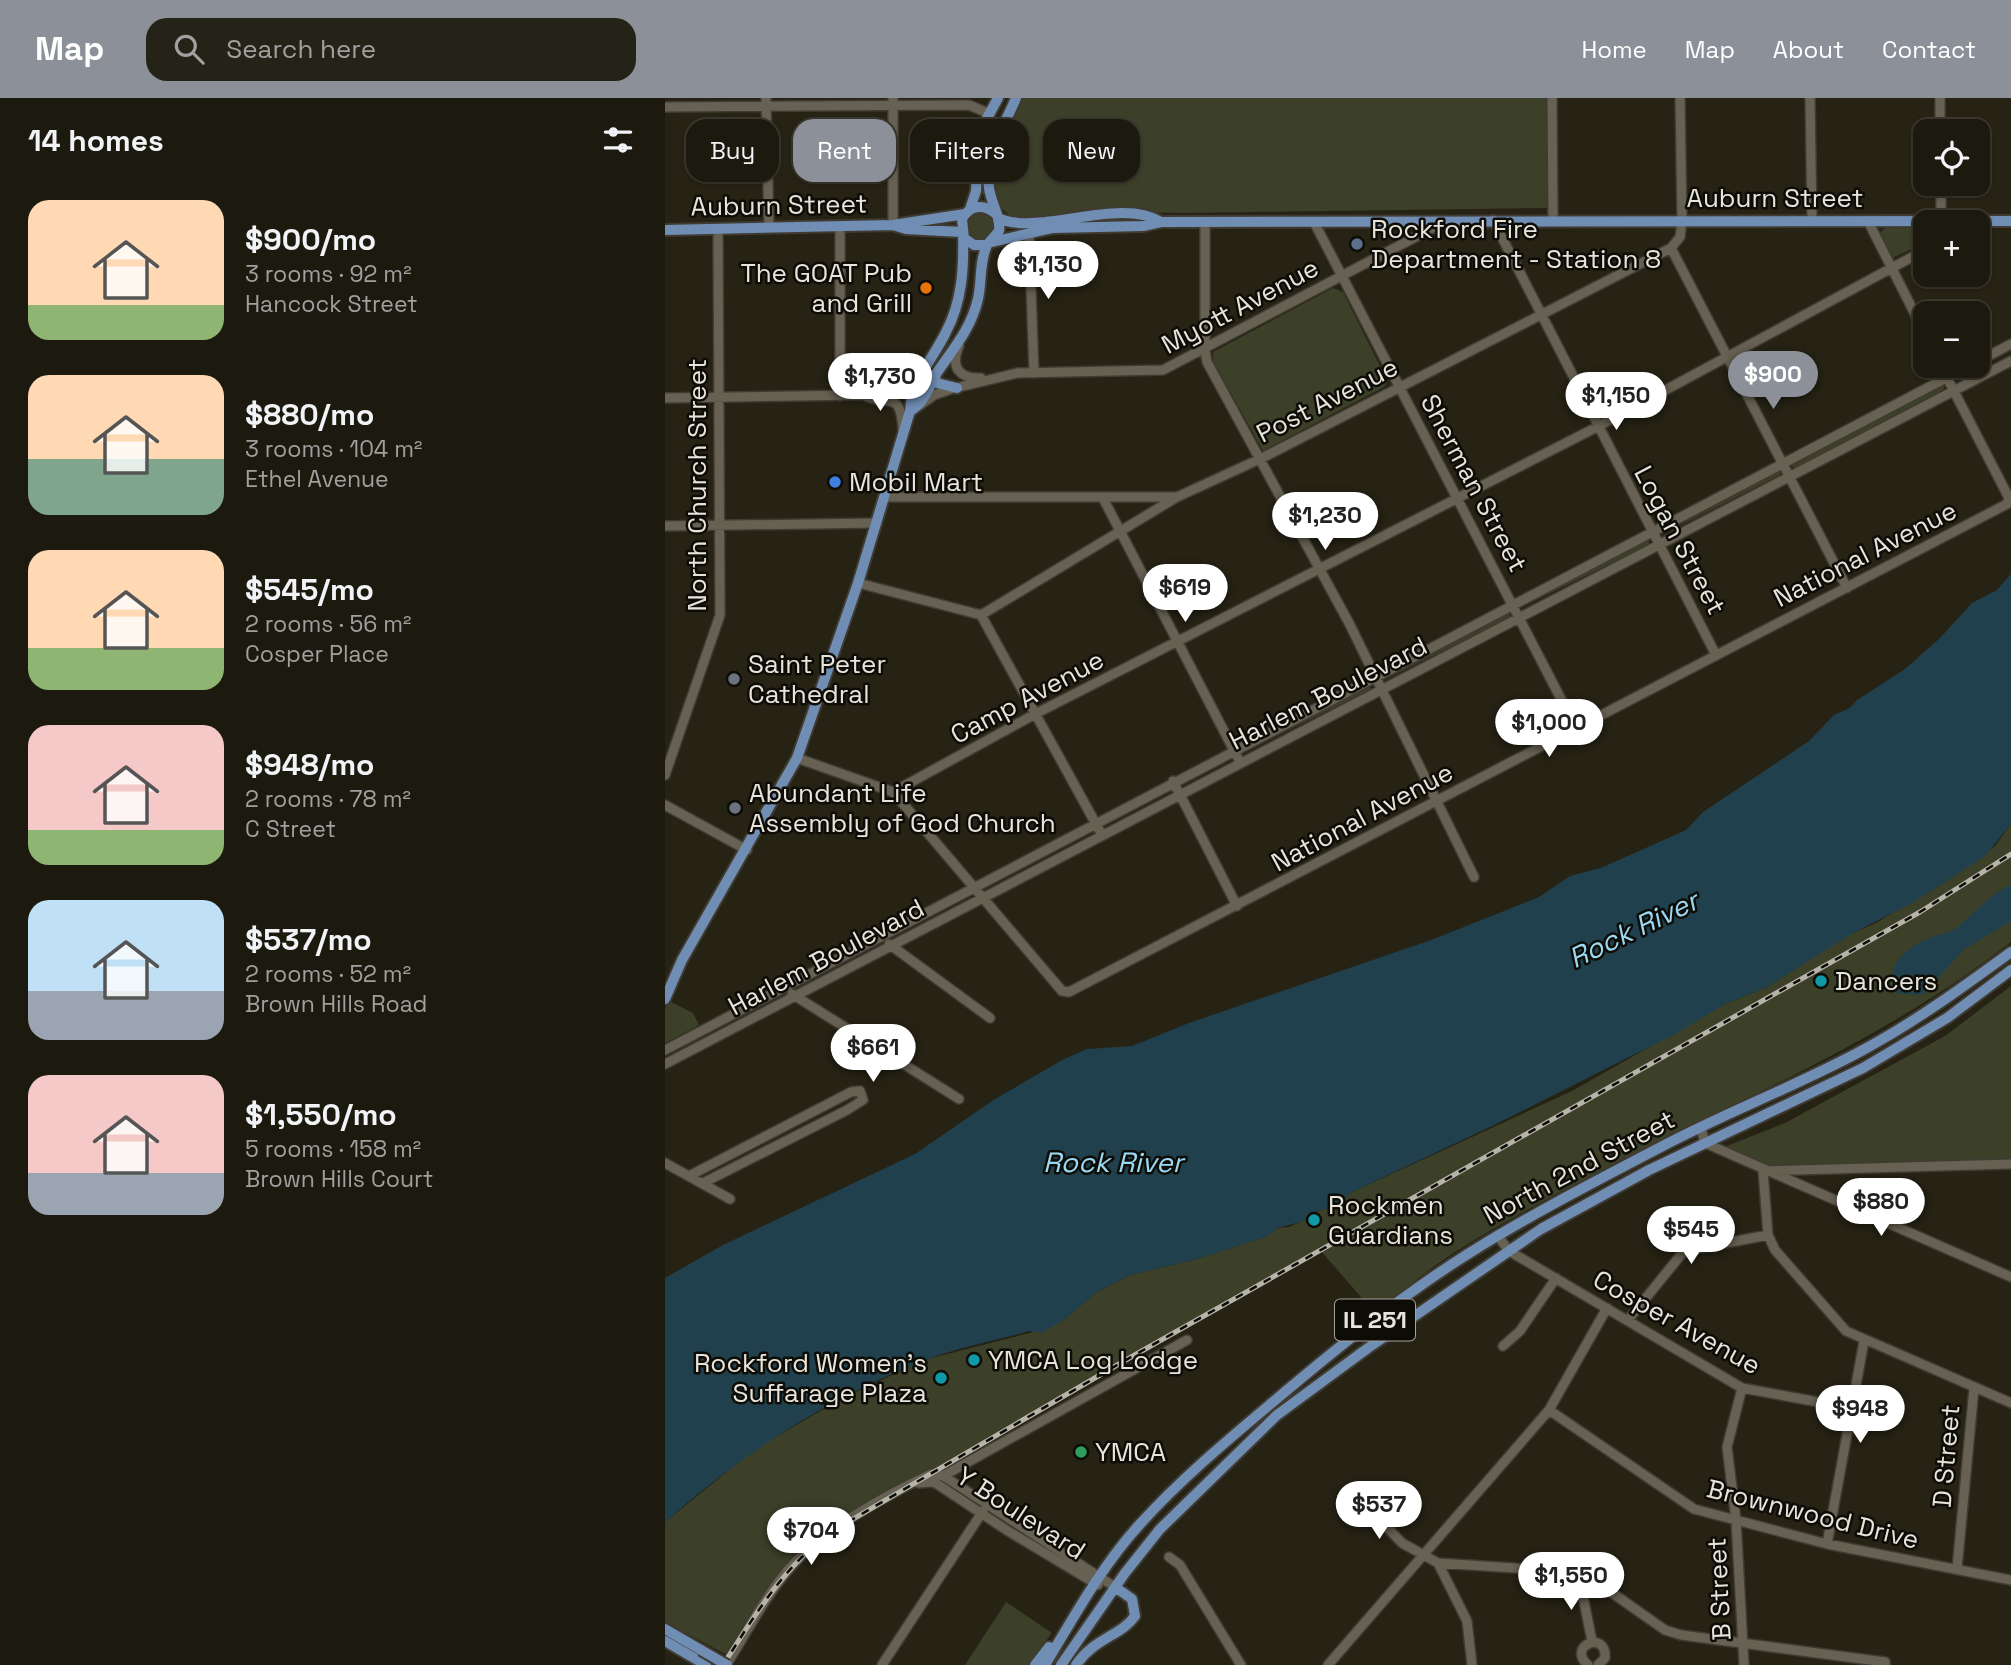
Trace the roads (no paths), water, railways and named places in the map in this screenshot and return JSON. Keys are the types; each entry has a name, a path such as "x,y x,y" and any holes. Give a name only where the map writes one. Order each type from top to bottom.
{"main road":[{"path":"934,379 935,362 960,289 964,267 962,233 967,211 976,191 976,148 988,113 998,98"},
{"path":"665,999 682,960 797,758 859,583 903,434 915,409 960,343 974,314 979,295 980,266 989,243 999,231 988,186 991,154 1016,98"},
{"path":"967,211 983,207 996,215"},
{"name":"Auburn Street","path":"665,230 893,225 967,211"},
{"name":"Auburn Street","path":"996,215 1017,225 1090,215 1150,216 1161,222"},
{"name":"Auburn Street","path":"1990,221 2011,221"},
{"name":"Auburn Street","path":"989,243 1065,227 1143,226 1161,222 1913,222"},
{"name":"Auburn Street","path":"893,225 907,229 962,233"},
{"path":"962,233 974,245 989,243"},
{"path":"915,409 911,396 946,332"},
{"path":"934,379 942,386 957,388"},
{"name":"North 2nd Street","path":"1062,1665 1104,1583 1139,1525 1190,1473 1358,1333 1469,1253 1498,1236 1555,1203 1700,1128 1864,1050 1931,1010 2011,952"},
{"path":"665,982 682,960"},
{"name":"North 2nd Street","path":"1045,1665 1084,1600 1104,1583 1125,1573 1160,1529 1276,1415 1453,1287 1509,1251 1649,1170 1863,1068 1947,1017 2011,970"},
{"path":"1070,1665 1109,1603 1104,1583"},
{"path":"1076,1665 1089,1647 1135,1616 1132,1599 1104,1583"},
{"path":"1035,1665 1084,1600"},
{"path":"665,1629 701,1658"},
{"path":"665,1640 701,1658 726,1665"}],"street":[{"path":"1552,98 1553,220"},
{"path":"1680,98 1682,221 1680,236 1671,248 1847,588"},
{"path":"1810,98 1812,220"},
{"path":"1940,98 1940,119"},
{"path":"665,107 766,102 893,102 969,105 988,113"},
{"path":"766,102 769,227"},
{"path":"893,102 893,225"},
{"name":"Logan Street","path":"1493,220 1716,655"},
{"name":"Myott Avenue","path":"915,409 934,395 994,378 1034,373 1157,372 1205,351 1447,221"},
{"path":"1868,221 1913,310"},
{"path":"1205,222 1205,351 1212,373 1262,458 1318,569 1349,623 1474,877"},
{"name":"Sherman Street","path":"1314,222 1576,728"},
{"path":"840,226 840,396"},
{"name":"North Church Street","path":"665,775 719,623 718,229"},
{"path":"1029,233 1034,373"},
{"name":"Post Avenue","path":"981,615 1177,497 1262,458 1671,248"},
{"name":"Camp Avenue","path":"893,792 1037,713 1597,427 1913,256"},
{"path":"960,343 955,359 960,374 975,378 994,378"},
{"path":"1990,355 2011,344"},
{"name":"Harlem Boulevard","path":"665,1064 2011,360"},
{"name":"Harlem Boulevard","path":"665,1050 886,936 1233,749 1945,378"},
{"path":"1948,378 1954,390"},
{"path":"863,395 869,391 900,390 911,396"},
{"name":"National Avenue","path":"983,899 1062,991 1069,992 1847,588 2009,502 1954,390"},
{"path":"665,398 863,395 893,401 901,415 903,434"},
{"path":"885,497 1177,497"},
{"path":"1104,499 1240,762"},
{"path":"665,526 877,523"},
{"path":"859,583 981,615 1102,835"},
{"path":"797,758 893,792 983,899"},
{"path":"1173,781 1237,906"},
{"path":"665,805 747,850"},
{"path":"886,936 891,947 990,1018"},
{"path":"788,986 795,998 959,1099"},
{"path":"689,1176 851,1092 860,1091 863,1100 847,1110 703,1183"},
{"path":"1700,1128 1705,1143 1763,1171 2011,1277"},
{"path":"665,1163 730,1199"},
{"path":"1763,1171 2011,1164"},
{"path":"1763,1171 1768,1235 1775,1250 1846,1331 2011,1403"},
{"path":"1628,1320 1684,1251 1768,1235"},
{"name":"Cosper Avenue","path":"1498,1236 1509,1251 1742,1388 1851,1408"},
{"path":"1503,1346 1520,1331 1556,1278"},
{"path":"1328,1665 1549,1410 1607,1308"},
{"path":"726,1665 779,1582 798,1559 830,1534 910,1484 931,1474 943,1476 1187,1340"},
{"path":"1828,1544 1864,1341"},
{"name":"B Street","path":"1742,1388 1727,1447 1736,1520 1744,1665"},
{"name":"D Street","path":"1957,1569 1974,1388"},
{"name":"Brownwood Drive","path":"1549,1410 1694,1509 1828,1544 2011,1580"},
{"name":"Y Boulevard","path":"943,1476 1104,1583"},
{"name":"Y Boulevard","path":"910,1484 934,1482 982,1514 1104,1583"},
{"path":"1359,1498 1402,1543 1438,1563 1545,1570 1579,1577 1616,1594 1665,1630 1885,1664"},
{"path":"882,1665 988,1504"},
{"path":"1169,1557 1180,1565 1241,1665"},
{"path":"1438,1563 1467,1621 1472,1665"},
{"path":"1579,1577 1592,1641"},
{"path":"1588,1665 1582,1660 1581,1651 1585,1644 1592,1641 1600,1643 1605,1650 1605,1658 1598,1665"}],"water":[{"name":"Rock River","path":"2011,574 2011,824 1985,856 1912,903 1853,933 1767,987 1725,1004 1675,1034 1492,1126 1350,1193 1339,1207 1319,1210 1301,1222 1277,1228 1268,1236 1194,1260 1130,1275 1097,1292 1062,1321 1041,1333 1029,1331 951,1351 855,1391 756,1450 665,1522 665,1278 723,1245 915,1154 995,1099 1064,1059 1087,1049 1132,1046 1189,1023 1431,940 1539,897 1570,876 1601,868 1686,830 1703,812 1809,741 1834,715 1850,708 1857,700 1905,669 1940,638 1972,603 1997,590"},
{"path":"2011,885 2011,921 1963,950 1925,993 1897,993 1892,973 1895,965 1908,950 1951,931 1994,895"}],"railway":[{"path":"723,1665 760,1609 801,1557 836,1529 1124,1361 1920,912 2011,854"}],"place":[{"name":"Rockford Fire Department - Station 8","path":"1357,244"},
{"name":"The GOAT Pub and Grill","path":"926,288"},
{"name":"Mobil Mart","path":"835,482"},
{"name":"Saint Peter Cathedral","path":"734,679"},
{"name":"Abundant Life Assembly of God Church","path":"735,808"},
{"name":"Dancers","path":"1821,981"},
{"name":"Rockmen Guardians","path":"1314,1220"},
{"name":"YMCA Log Lodge","path":"974,1360"},
{"name":"Rockford Women's Suffarage Plaza","path":"941,1378"},
{"name":"YMCA","path":"1081,1452"}]}
